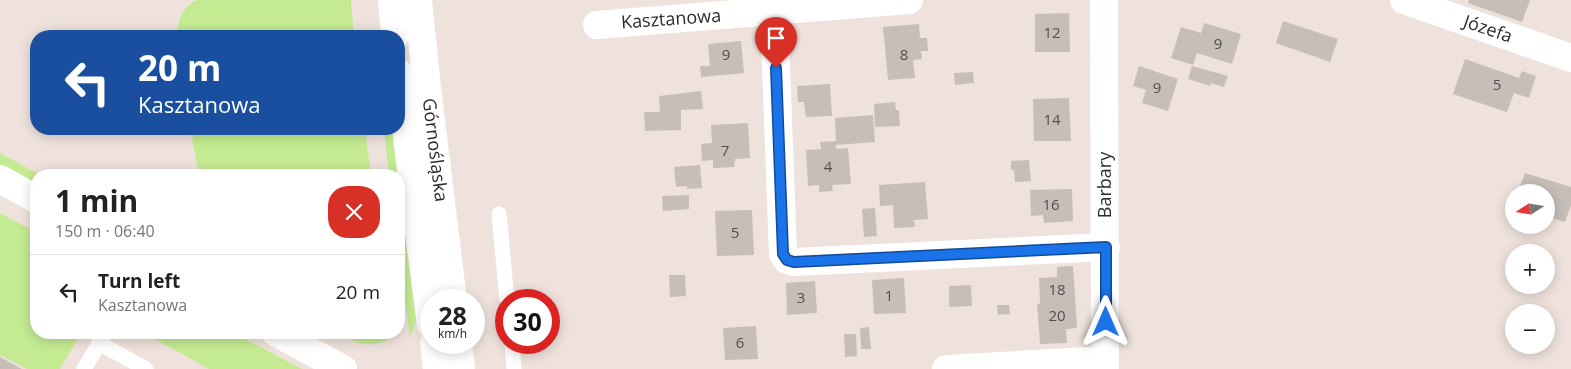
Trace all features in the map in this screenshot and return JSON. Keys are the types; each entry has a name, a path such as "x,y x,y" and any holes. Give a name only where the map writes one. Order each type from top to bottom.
{"street":[{"path":"392,0 394,30"},
{"name":"Górnośląska","path":"418,0 452,289"},
{"name":"Kasztanowa","path":"598,25 909,0"},
{"name":"Barbary","path":"1104,0 1105,364"},
{"name":"Józefa","path":"1404,0 1571,58"},
{"path":"774,12 783,254 787,260 794,262 1106,247"},
{"name":"Górnośląska","path":"405,120 426,289"},
{"path":"0,179 30,196"},
{"path":"288,339 343,369"},
{"path":"435,354 437,369"},
{"path":"459,354 461,369"},
{"path":"946,369 1105,364"}],"lane":[{"path":"499,214 507,289"},
{"path":"84,369 102,339"},
{"path":"104,339 146,369"},
{"path":"513,354 514,369"}],"green space":[{"path":"197,0 351,0 354,30 178,30 179,20 184,10"},
{"path":"191,135 366,135 370,169 198,169"},
{"path":"385,135 393,135 396,169 388,169"},
{"path":"0,153 30,170 30,184 0,167"},
{"path":"0,213 30,229 30,339 78,339 60,369 27,369 0,355"},
{"path":"405,235 416,320 410,338 405,298"},
{"path":"155,339 245,339 302,369 209,369"},
{"path":"349,339 387,339 373,344 355,342"}],"building":[{"path":"1469,0 1530,0 1522,22 1468,3"},
{"path":"1069,13 1070,52 1035,52 1035,14"},
{"path":"1283,21 1338,39 1330,62 1276,43"},
{"path":"1204,23 1241,34 1232,64 1197,53 1193,65 1171,58 1181,27 1201,33"},
{"path":"919,24 920,38 927,38 928,51 921,51 922,59 913,60 915,78 888,80 883,27"},
{"path":"741,41 744,73 701,77 700,66 710,66 708,44"},
{"path":"1465,59 1519,78 1522,71 1536,76 1529,98 1514,93 1507,112 1453,94"},
{"path":"1139,66 1178,79 1168,111 1142,103 1146,90 1133,86"},
{"path":"1192,66 1228,76 1224,87 1211,83 1210,86 1188,79"},
{"path":"973,72 974,83 955,85 954,73"},
{"path":"830,84 832,116 806,117 804,102 798,102 797,86"},
{"path":"701,91 703,109 681,110 681,130 645,131 644,112 660,112 659,96"},
{"path":"1069,98 1071,141 1034,141 1033,99"},
{"path":"895,102 896,110 899,110 900,126 875,127 874,104"},
{"path":"873,115 875,142 836,145 836,149 848,148 851,184 832,185 833,191 819,192 819,185 808,186 806,150 821,149 820,142 836,141 835,118"},
{"path":"748,123 750,158 735,159 734,167 713,168 713,160 702,161 701,144 712,143 711,125"},
{"path":"1029,160 1031,181 1015,182 1014,170 1011,170 1011,161"},
{"path":"700,165 702,188 687,189 687,186 676,187 674,167"},
{"path":"1525,173 1571,187 1571,205 1565,222 1555,219 1555,184 1521,184"},
{"path":"925,182 928,219 914,220 915,227 894,228 893,205 880,206 879,185"},
{"path":"1072,189 1073,221 1044,223 1043,215 1031,216 1030,190"},
{"path":"689,195 689,209 663,211 662,196"},
{"path":"875,208 877,236 864,237 862,209"},
{"path":"752,210 754,255 717,256 715,211"},
{"path":"1073,266 1077,328 1066,329 1067,343 1040,344 1037,304 1040,304 1039,278 1057,277 1057,267"},
{"path":"669,275 685,275 686,296 670,297"},
{"path":"904,278 906,313 874,314 872,280"},
{"path":"815,281 817,313 787,315 786,283"},
{"path":"971,285 972,306 949,307 949,286"},
{"path":"997,305 1009,305 1010,314 998,315"},
{"path":"756,326 758,359 725,360 723,328"},
{"path":"869,327 871,349 861,349 860,328"},
{"path":"844,334 856,334 857,356 845,357"},
{"path":"0,357 22,369 0,369"}],"route":[{"path":"776,68 783,254 787,260 794,262 1106,247 1106,322"}]}
